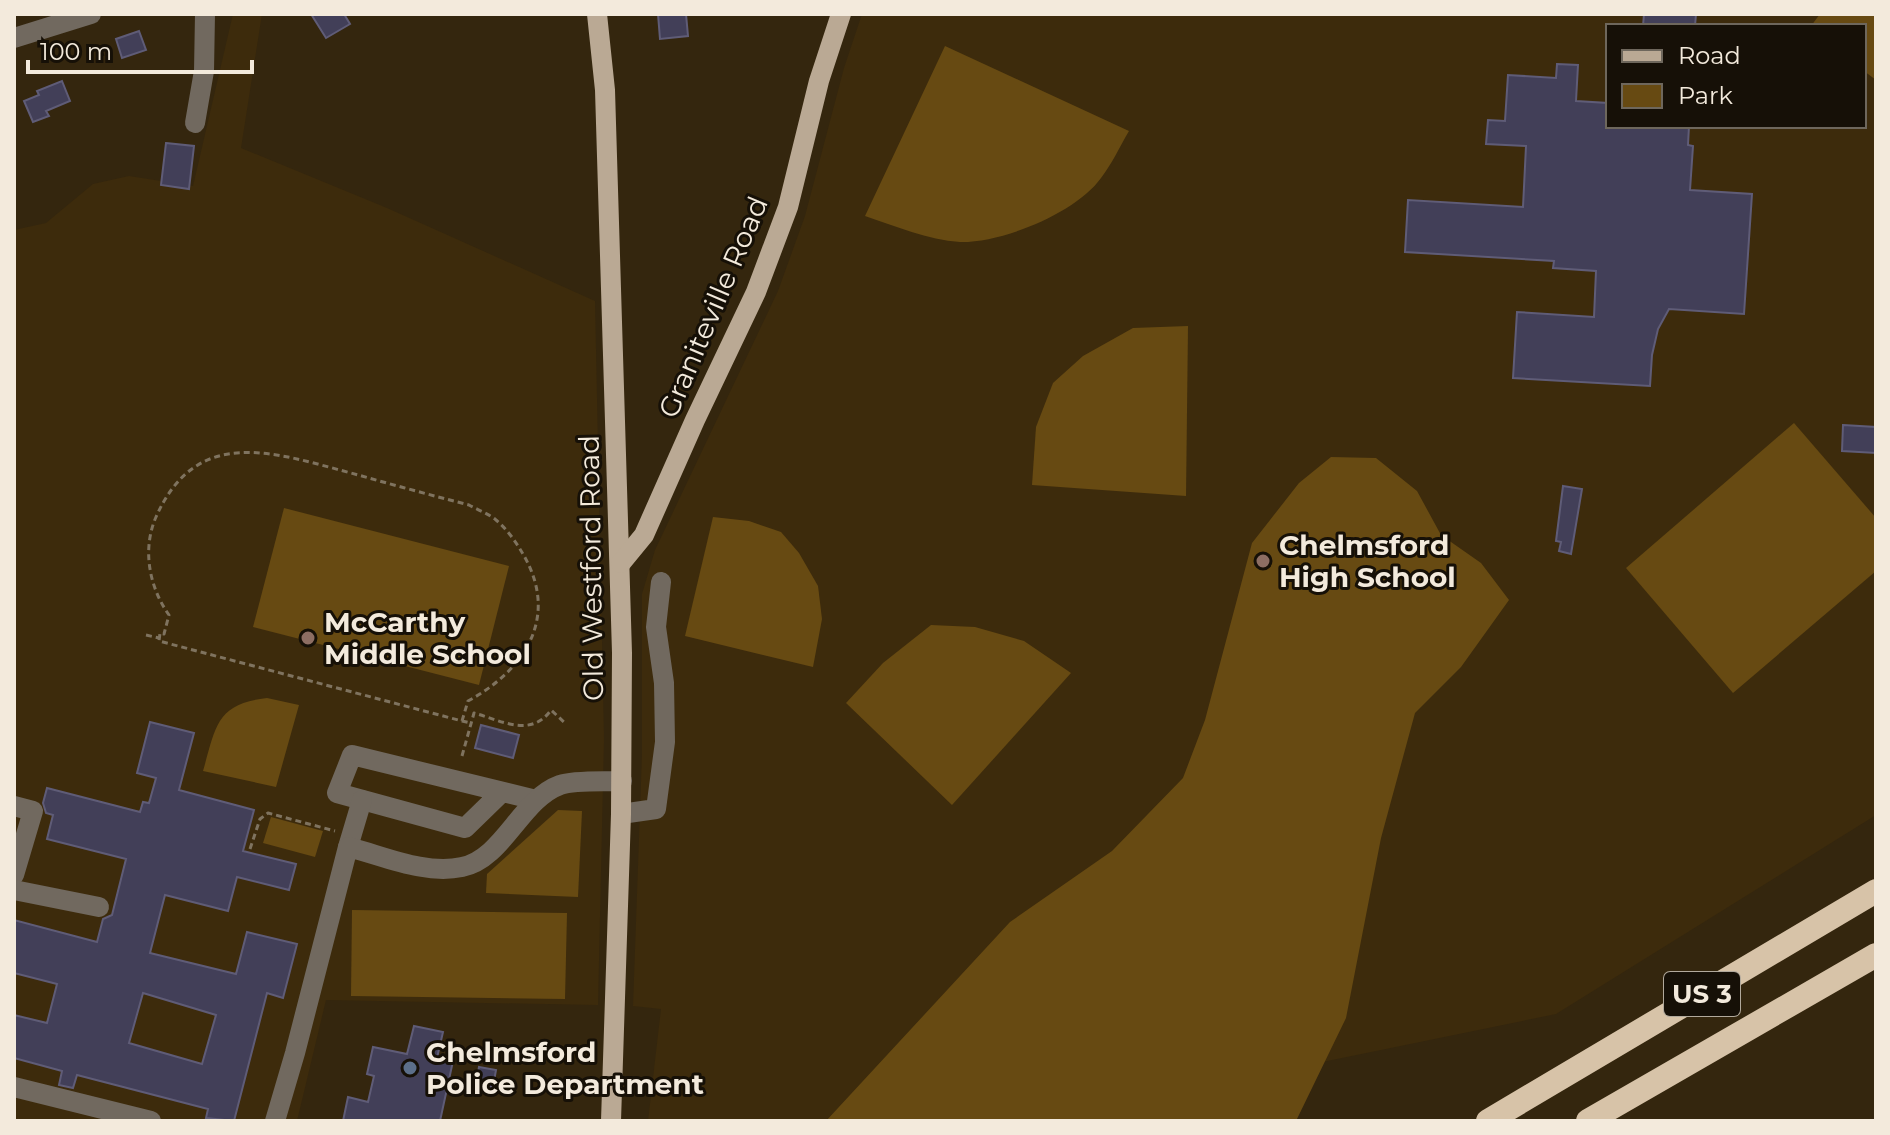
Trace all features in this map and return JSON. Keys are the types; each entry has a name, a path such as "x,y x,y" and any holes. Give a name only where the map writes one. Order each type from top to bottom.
{"highway":[{"name":"US 3","path":"1488,1121 1876,891"},
{"name":"US 3","path":"1588,1121 1876,955"},
{"path":"1478,1121 1527,1097"}],"main road":[{"name":"Old Westford Road","path":"597,14 605,90 621,563 622,781 611,1121"},
{"name":"Graniteville Road","path":"621,563 644,535 756,292 788,207 819,81 841,14"}],"street":[{"path":"14,38 91,14"},
{"path":"195,123 204,71 205,14"},
{"path":"621,814 656,809 665,742 664,683 656,627 661,582"},
{"path":"502,792 465,828 337,793 352,755 536,800"},
{"path":"346,840 429,868 465,867 487,854 536,800 561,785 622,781"},
{"path":"275,1121 295,1053 346,840 362,800"},
{"path":"14,806 33,811 14,875"},
{"path":"14,890 99,907"},
{"path":"14,1087 151,1121"}],"path":[{"path":"159,638 160,633 164,634 169,615 152,583 148,552 152,524 166,494 188,472 216,456 238,451 273,453 469,505 496,519 515,542 529,565 538,590 537,620 526,651 507,675 489,690 468,701 462,721"},
{"path":"146,635 471,723"},
{"path":"462,756 474,713 528,727 542,722 551,710 565,723"},
{"path":"250,849 260,819 268,813 346,840"}],"shaded area":[{"name":"McCarthy Middle School","path":"233,14 262,14 241,148 387,208 595,301 604,739 598,1005 326,1000 297,1121 14,1121 14,230 46,223 93,184 129,176 193,186"},
{"name":"Chelmsford High School","path":"862,14 1876,14 1876,815 1556,1014 1035,1121 648,1121 661,1009 633,1006 642,754 642,594 655,550 778,291 805,216 844,68"}],"green space":[{"path":"1820,14 1876,14 1876,80 1866,72 1866,24 1812,24"},
{"path":"945,46 1129,131 1105,173 1089,191 1037,224 977,241 936,238 865,216"},
{"path":"1188,326 1186,496 1032,485 1036,427 1053,383 1083,356 1133,328"},
{"path":"1794,423 1876,518 1876,571 1733,693 1626,568"},
{"path":"1331,457 1376,458 1417,491 1441,535 1481,563 1509,600 1461,667 1415,713 1381,838 1346,1018 1296,1121 826,1121 1010,922 1112,851 1183,778 1205,720 1252,543 1299,483"},
{"path":"284,508 509,566 479,685 253,627"},
{"path":"713,517 749,521 781,532 799,553 818,586 822,619 813,667 685,636"},
{"path":"931,625 975,627 1024,641 1071,673 952,805 846,703 883,663"},
{"path":"267,698 299,705 276,787 203,771 211,741 228,712 250,701"},
{"path":"558,810 582,811 578,897 486,893 487,874"},
{"path":"271,817 323,831 315,857 263,843"},
{"path":"352,910 567,913 565,999 351,996"}],"building":[{"path":"311,14 344,14 350,24 326,38"},
{"path":"658,14 686,14 688,36 660,39"},
{"path":"1644,14 1696,14 1695,24 1643,24"},
{"path":"139,31 146,50 122,58 116,39"},
{"path":"1557,64 1578,65 1576,101 1606,103 1606,128 1689,128 1688,145 1693,146 1690,190 1752,194 1744,314 1669,309 1658,329 1650,386 1513,378 1517,312 1594,317 1596,271 1553,268 1554,261 1405,252 1408,200 1523,207 1526,146 1486,144 1488,120 1505,121 1508,75 1556,78"},
{"path":"62,81 70,101 46,111 49,116 33,122 24,101 39,95 37,91"},
{"path":"166,143 194,146 189,189 161,185"},
{"path":"1843,425 1876,427 1876,453 1842,451"},
{"path":"1563,486 1582,489 1571,554 1559,551 1561,542 1556,541"},
{"path":"150,722 194,733 179,790 254,810 243,851 296,864 289,890 237,877 228,911 165,895 150,953 236,974 247,932 297,944 283,998 267,993 234,1121 206,1118 208,1109 77,1075 73,1088 59,1085 62,1071 14,1058 14,1015 47,1023 57,984 14,973 14,920 97,942 103,919 112,915 126,859 47,839 53,815 46,813 43,803 47,788 140,812 143,802 149,803 156,778 137,773","holes":["143,993 216,1015 202,1064 129,1043"]},
{"path":"481,725 519,735 513,758 475,748"},
{"name":"Chelmsford Police Department","path":"414,1026 443,1032 437,1058 453,1061 440,1121 343,1121 348,1097 368,1102 374,1076 367,1074 373,1047 407,1054"},
{"path":"479,1067 496,1070 493,1087 476,1084"}],"place":[{"name":"Chelmsford High School","path":"1263,561"},
{"name":"McCarthy Middle School","path":"308,638"},
{"name":"Chelmsford Police Department","path":"410,1068"}]}
